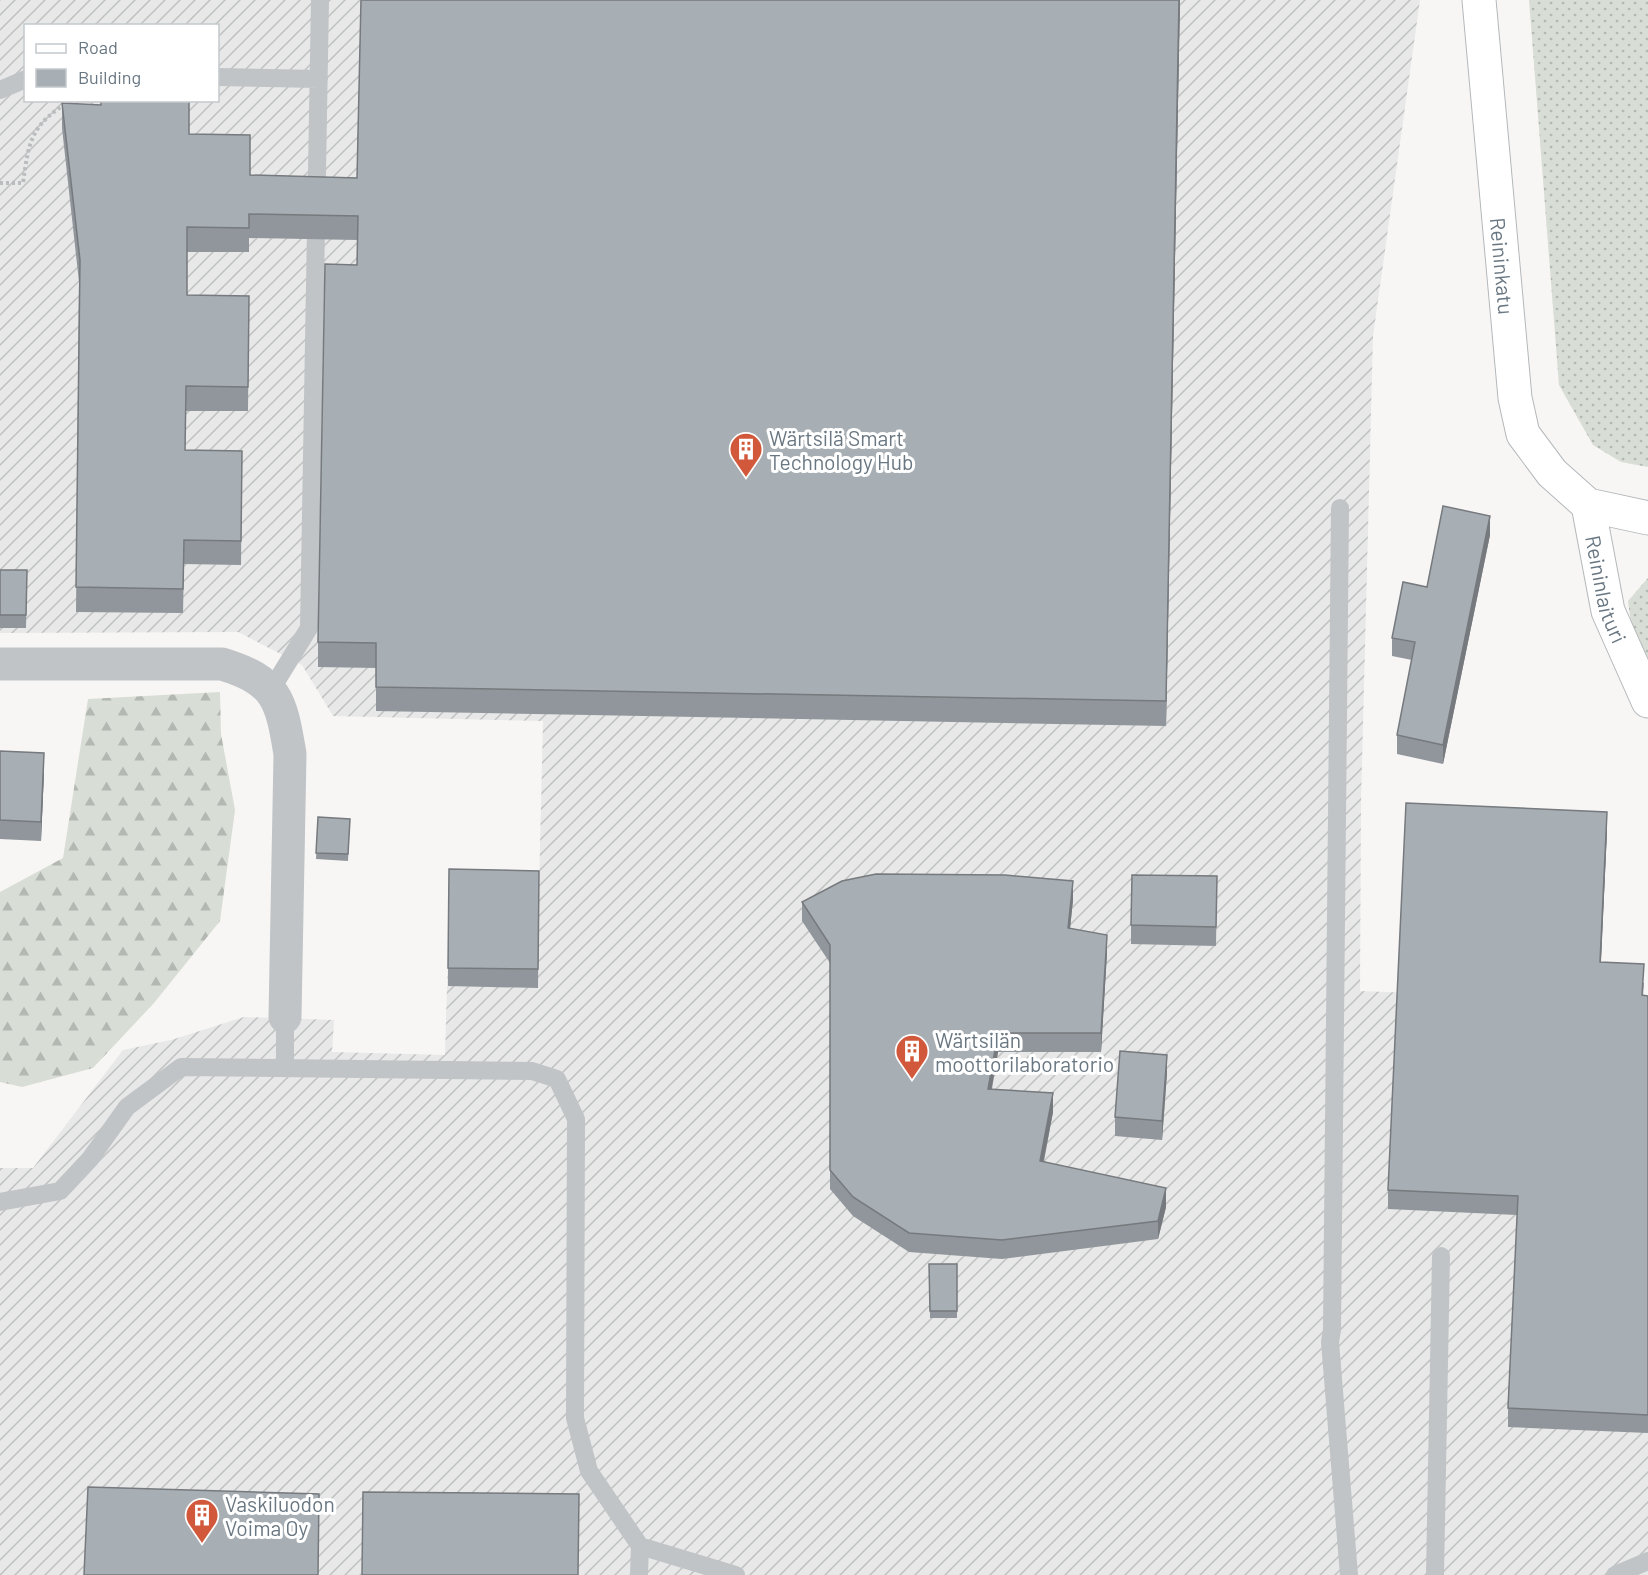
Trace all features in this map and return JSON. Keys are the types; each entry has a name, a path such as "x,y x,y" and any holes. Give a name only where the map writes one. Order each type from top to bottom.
{"main road":[{"name":"Reininkatu","path":"1479,0 1515,398 1523,434 1552,473 1588,505"},
{"path":"1588,505 1648,518"},
{"name":"Reininlaituri","path":"1588,505 1608,611 1648,701"}],"street":[{"path":"0,664 222,664 252,673 271,690 284,720 290,754 285,1017"}],"lane":[{"path":"271,690 309,628 320,0"},
{"path":"219,77 319,79"},
{"path":"0,90 24,80"},
{"path":"1340,508 1332,1306 1329,1342 1349,1575"},
{"path":"285,1017 285,1068"},
{"path":"0,1202 60,1191 90,1159 127,1107 180,1067 532,1071 557,1079 576,1119 575,1418 589,1472 640,1546 639,1575"},
{"path":"1436,1575 1441,1256"},
{"path":"640,1546 736,1575"},
{"path":"1615,1575 1648,1561"}],"path":[{"path":"0,183 23,183 29,143 43,120 69,102"}],"shaded area":[{"path":"0,0 1420,0 1373,336 1361,802 1360,991 1648,1002 1648,1575 0,1575 0,1168 33,1168 123,1050 171,1040 244,1017 334,1020 332,1052 445,1055 450,888 539,889 543,721 333,716 302,665 238,632 0,633"}],"green space":[{"path":"1529,0 1648,0 1648,467 1621,462 1593,445 1559,385"},
{"path":"1648,578 1648,659 1631,623 1628,601"},
{"path":"220,692 221,734 235,810 220,921 154,1003 93,1068 22,1087 0,1082 0,892 63,858 88,699"}],"building":[{"name":"Wärtsilä Smart Technology Hub","path":"361,0 1179,0 1166,701 376,687 376,643 318,642 325,264 357,265 358,216 249,214 249,228 187,227 187,295 249,296 248,387 186,386 185,450 242,451 241,541 184,540 183,589 76,587 80,260 62,103 101,105 101,102 189,102 189,134 250,135 250,175 357,178"},
{"path":"1443,506 1490,516 1443,745 1397,735 1415,642 1392,638 1403,582 1427,587"},
{"path":"0,570 27,570 26,615 0,615"},
{"path":"0,751 44,753 41,822 0,820"},
{"path":"1406,803 1607,812 1600,962 1644,964 1642,995 1648,996 1648,1415 1508,1408 1518,1196 1388,1190"},
{"path":"318,817 350,819 348,854 316,853"},
{"path":"449,869 539,871 538,969 448,968"},
{"name":"Wärtsilän moottorilaboratorio","path":"876,874 1005,875 1073,881 1068,928 1107,935 1101,1033 998,1033 988,1089 1053,1093 1040,1161 1166,1188 1158,1221 1002,1240 909,1233 853,1197 830,1170 830,945 802,902 842,881"},
{"path":"1132,875 1217,876 1216,927 1131,925"},
{"path":"1120,1051 1167,1055 1162,1121 1115,1117"},
{"path":"929,1264 957,1264 957,1311 930,1311"},
{"name":"Vaskiluodon Voima Oy","path":"88,1487 319,1494 318,1575 84,1575"},
{"path":"363,1492 579,1494 578,1575 362,1575"}],"place":[{"name":"Wärtsilä Smart Technology Hub","path":"746,478"},
{"name":"Wärtsilän moottorilaboratorio","path":"912,1080"},
{"name":"Vaskiluodon Voima Oy","path":"202,1544"}]}
